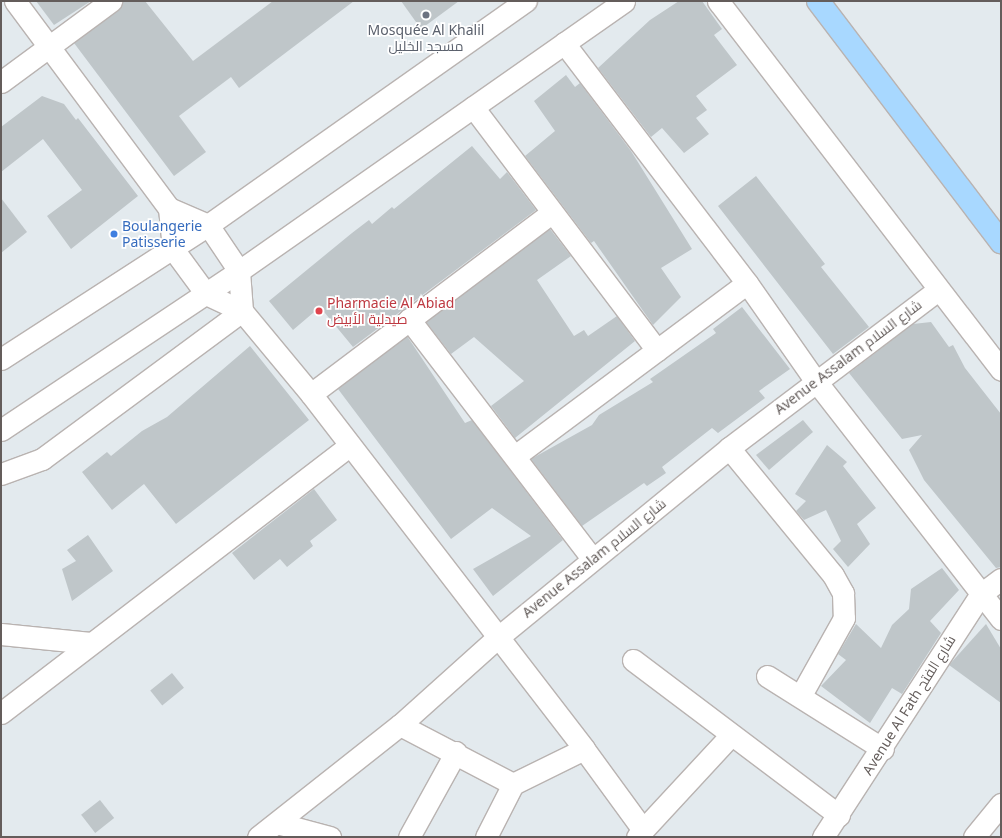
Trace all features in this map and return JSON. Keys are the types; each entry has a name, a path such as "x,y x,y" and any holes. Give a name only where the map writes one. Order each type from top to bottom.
{"main road":[{"path":"817,4 1001,242"}],"street":[{"path":"15,1 169,208 208,225 239,271 242,312"},
{"path":"1,82 110,1"},
{"path":"1,359 208,225 526,1"},
{"path":"1,430 206,294 624,1"},
{"path":"718,1 938,290 1001,370"},
{"path":"564,43 746,283 815,380 1001,619"},
{"path":"473,107 551,213 657,350"},
{"path":"169,208 172,249 206,294 242,312 310,394 496,638 584,749 640,833 730,736"},
{"path":"310,394 409,318 551,213"},
{"path":"515,456 746,283"},
{"name":"Avenue Assalam شارع السلام","path":"258,837 400,725 496,638 592,558 815,380 938,290"},
{"path":"1,474 42,459 242,312"},
{"path":"409,318 592,558"},
{"path":"1,713 349,446"},
{"path":"729,448 833,575 842,593 844,618 801,695"},
{"name":"Avenue Al Fath شارع الفتح","path":"834,829 981,594 1001,579"},
{"path":"1,634 91,643"},
{"path":"633,660 730,736 834,829"},
{"path":"767,676 801,695 883,750"},
{"path":"400,725 456,752 513,784"},
{"path":"486,837 513,784 584,749"},
{"path":"410,837 456,752"},
{"path":"974,837 1001,804"},
{"path":"277,823 330,837"}],"building":[{"path":"36,1 91,1 54,25"},
{"path":"123,1 145,1 193,61 273,1 354,1 239,88 231,77 179,116 206,152 174,176 74,43 118,11"},
{"name":"Mosquée Al Khalil مسجد الخليل","path":"401,1 459,1 421,29"},
{"path":"679,1 702,1 722,29 714,35 737,65 696,96 707,110 696,118 709,134 684,153 662,128 651,137 598,68 650,20"},
{"path":"566,75 575,87 580,83 631,151 692,249 661,268 681,297 653,325 594,241 591,243 525,156 555,131 534,101"},
{"path":"42,96 64,104 76,120 78,118 138,196 71,249 47,216 82,190 43,139 1,172 1,127"},
{"path":"472,146 500,179 507,172 536,210 353,347 320,307 293,330 269,301 369,220 372,224 392,207 394,209"},
{"path":"756,176 825,264 821,267 869,327 833,354 718,206"},
{"path":"1,198 27,232 1,253"},
{"path":"550,229 571,256 537,280 574,336 584,330 588,336 617,316 635,341 515,438 491,406 524,381 474,337 451,354 426,322"},
{"path":"742,307 790,369 759,391 765,398 718,433 712,428 662,467 666,473 647,486 644,483 582,526 531,459 592,425 599,415 653,382 650,379 716,333 713,329"},
{"path":"931,322 949,347 953,345 965,368 1001,414 1001,567 996,568 924,480 909,450 922,435 902,439 849,373 913,324"},
{"path":"407,336 465,423 472,420 563,540 493,596 473,569 531,536 492,508 451,539 338,389"},
{"path":"250,346 309,420 176,524 144,484 112,510 82,472 107,452 111,456 142,431 167,417"},
{"path":"803,420 813,432 769,470 756,455"},
{"path":"827,445 847,462 843,466 876,508 857,524 870,544 848,567 833,549 841,541 826,510 804,520 796,511 806,501 795,494"},
{"path":"314,489 337,520 310,541 313,546 287,567 280,559 254,580 232,553"},
{"path":"88,535 113,571 72,601 62,569 76,561 67,550"},
{"path":"942,568 959,590 930,621 941,633 902,694 892,688 870,723 821,686 846,660 838,654 856,624 881,648 892,625 909,609 911,589"},
{"path":"986,624 1001,649 1001,703 949,665"},
{"path":"172,673 184,688 162,705 150,691"},
{"path":"100,800 114,818 95,833 81,815"}],"place":[{"name":"Mosquée Al Khalil مسجد الخليل","path":"426,15"},
{"name":"Boulangerie Patisserie","path":"114,234"},
{"name":"Pharmacie Al Abiad صيدلية الأبيض","path":"319,311"}]}
